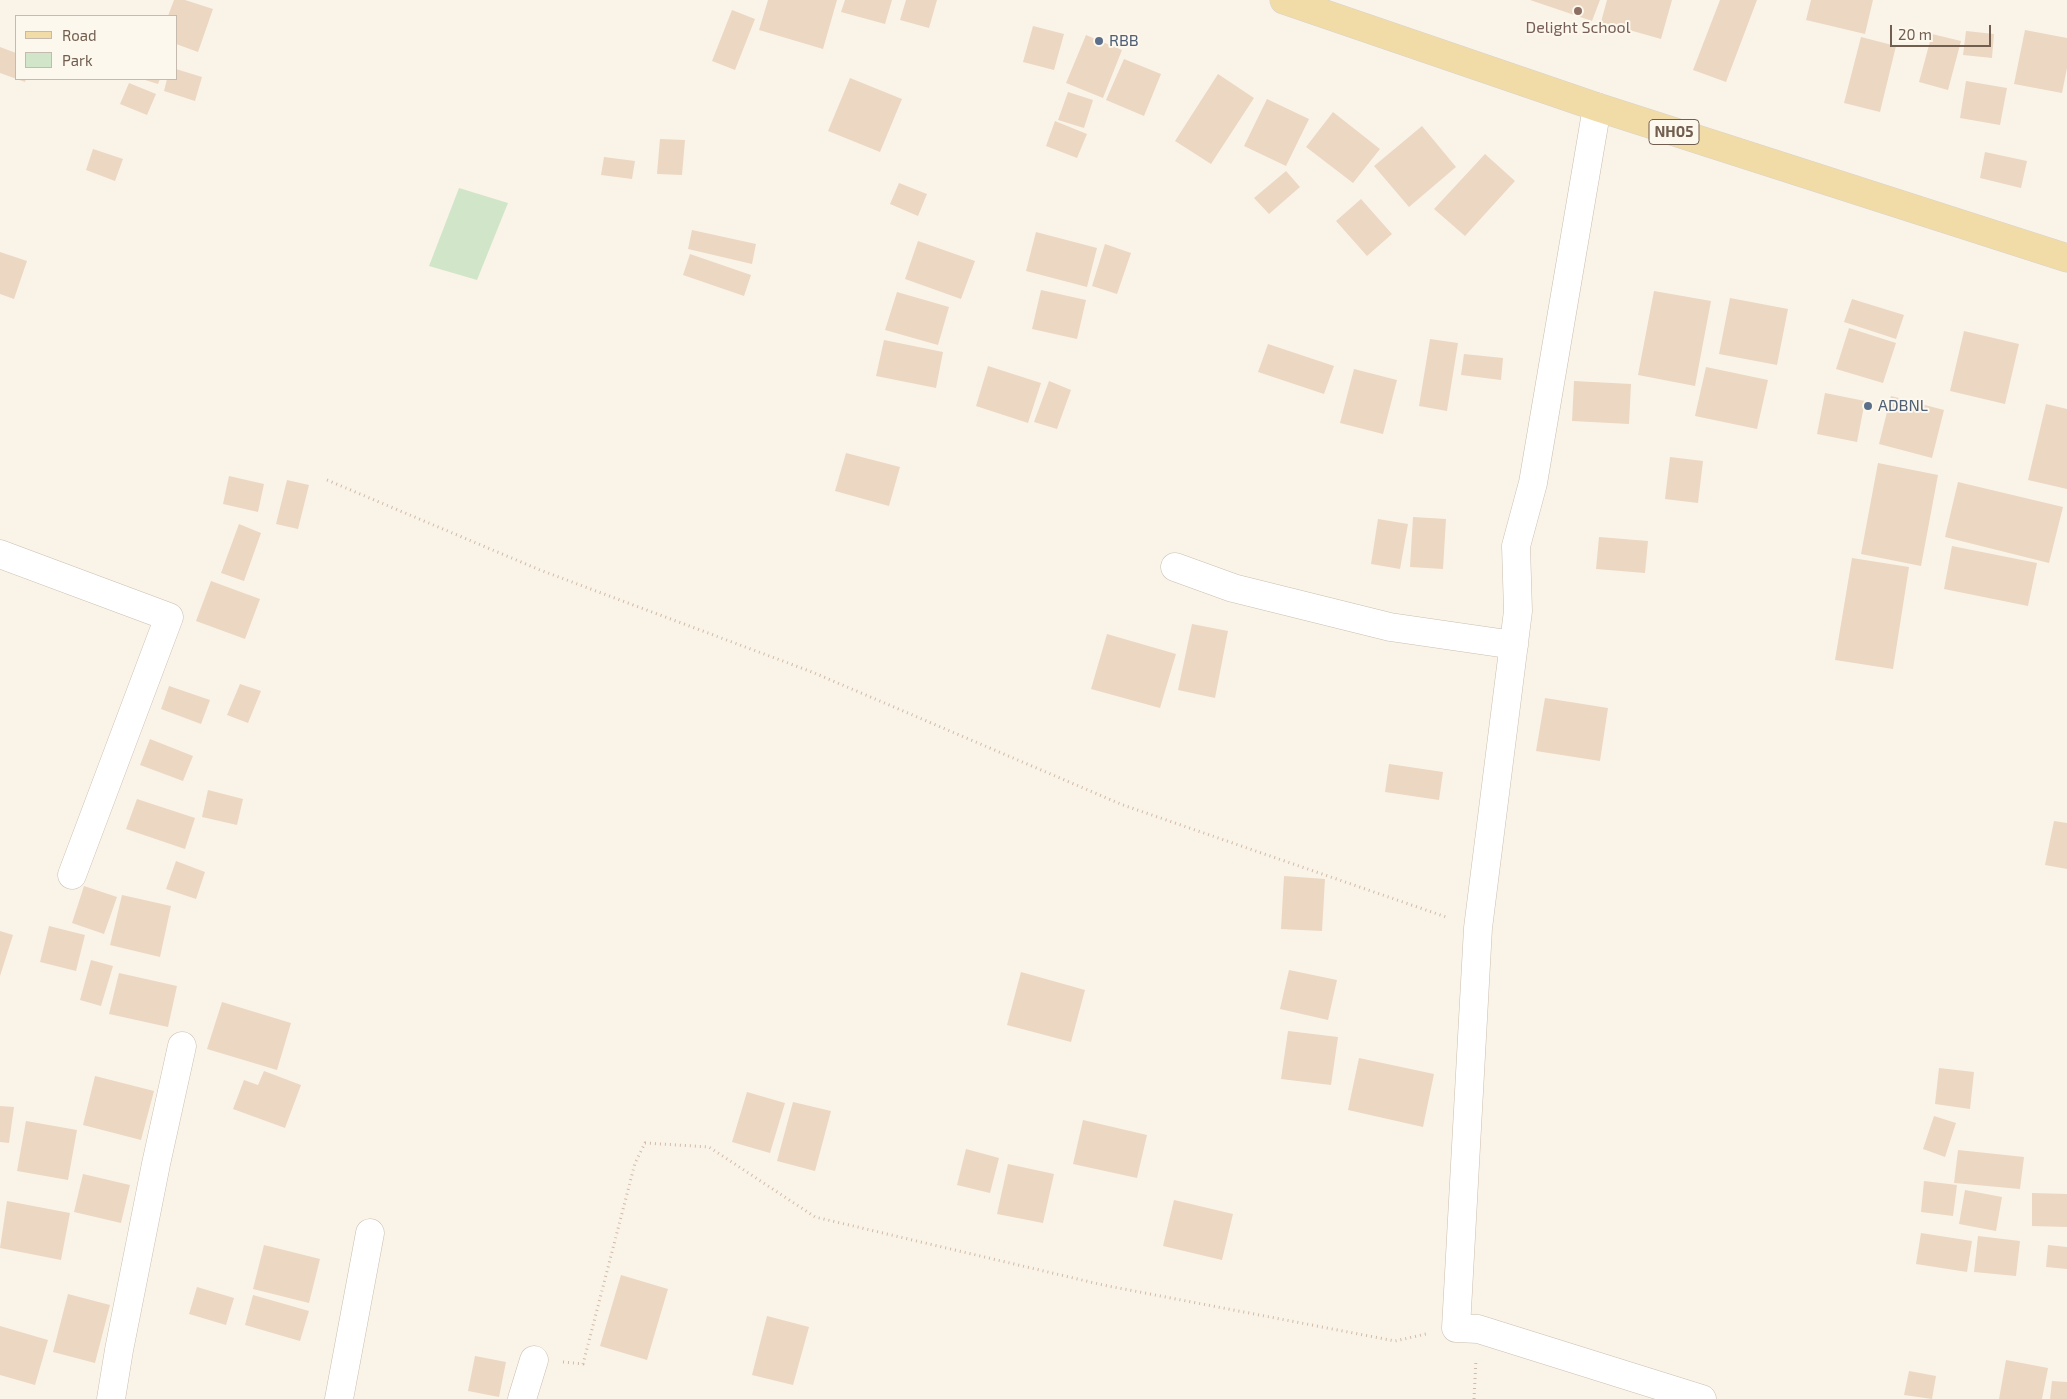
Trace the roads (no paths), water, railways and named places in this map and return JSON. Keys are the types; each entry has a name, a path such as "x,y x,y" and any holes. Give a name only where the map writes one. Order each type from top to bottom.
{"main road":[{"name":"NH05","path":"1284,0 1597,107 2067,258"}],"street":[{"path":"1597,107 1533,483 1516,546 1518,611 1478,928 1467,1328 1702,1399"},
{"path":"0,554 169,617 72,875"},
{"path":"1175,567 1233,588 1390,627 1514,645"},
{"path":"112,1399 119,1350 182,1046"},
{"path":"339,1399 370,1233"},
{"path":"522,1399 534,1360"}],"place":[{"name":"Delight School","path":"1578,11"},
{"name":"RBB","path":"1099,41"},
{"name":"ADBNL","path":"1868,406"}]}
